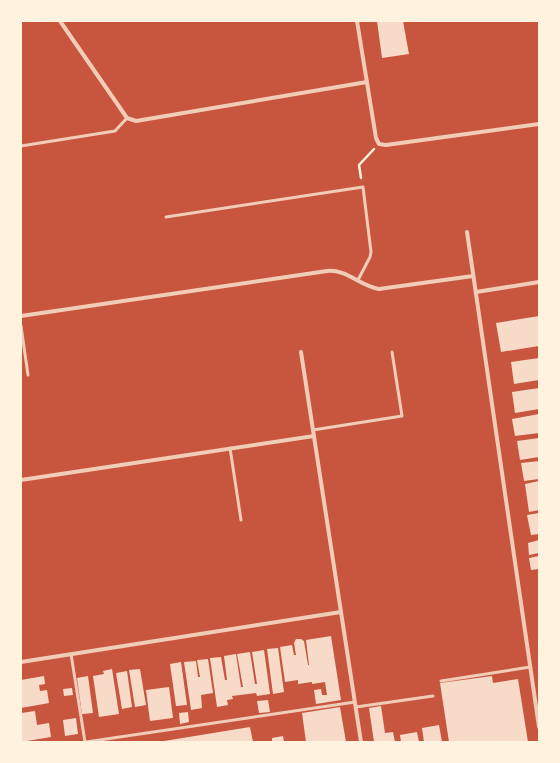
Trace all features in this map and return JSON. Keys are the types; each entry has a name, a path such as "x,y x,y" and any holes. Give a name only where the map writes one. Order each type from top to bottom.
{"street":[{"path":"60,21 127,118 136,121 367,82"},
{"path":"358,21 376,138 379,144 386,145 539,124"},
{"path":"467,232 539,727"},
{"path":"21,316 327,270 339,271 379,290 473,276"},
{"path":"476,292 539,282"},
{"path":"301,352 361,742"},
{"path":"21,480 314,436"},
{"path":"21,662 341,612"}],"lane":[{"path":"21,146 115,131 127,118"},
{"path":"166,217 363,187 371,252 358,280"},
{"path":"21,326 28,375"},
{"path":"313,430 402,416 392,352"},
{"path":"230,448 241,520"},
{"path":"71,654 85,742 355,704 433,696"},
{"path":"441,680 530,667"}],"path":[{"path":"363,187 359,165 379,144"}],"building":[{"path":"377,21 403,21 409,54 382,58"},
{"path":"539,316 539,346 501,352 496,323"},
{"path":"539,358 539,380 514,384 511,362"},
{"path":"539,388 539,409 515,413 512,392"},
{"path":"539,414 539,433 515,436 512,419"},
{"path":"539,438 539,457 520,460 517,441"},
{"path":"539,461 539,479 524,481 521,463"},
{"path":"539,481 539,510 529,512 525,484"},
{"path":"539,513 539,534 531,535 527,515"},
{"path":"539,540 539,553 529,555 528,543"},
{"path":"539,556 539,569 531,570 529,558"},
{"path":"331,636 341,700 316,704 314,690 321,689 322,695 327,695 325,682 298,684 298,680 285,682 280,647 292,645 294,655 296,655 294,643 296,639 301,639 304,641 309,665 306,640"},
{"path":"278,648 284,692 273,694 267,649"},
{"path":"264,650 270,694 257,696 256,693 232,696 233,699 227,700 228,705 217,707 210,658 221,657 225,680 227,680 224,656 236,654 241,687 243,687 237,654 250,652 255,684 257,684 252,652"},
{"path":"208,659 213,693 201,695 202,708 191,710 184,662 196,661 198,677 200,677 197,660"},
{"path":"181,662 187,705 176,706 170,664"},
{"path":"112,669 119,714 99,717 93,676 104,674 103,671"},
{"path":"140,669 146,705 135,707 129,670"},
{"path":"127,671 132,707 122,709 116,673"},
{"path":"44,676 45,684 39,685 40,691 47,690 49,703 21,708 21,680"},
{"path":"88,676 93,713 82,714 77,678"},
{"path":"492,676 493,683 518,679 528,742 449,742 440,683"},
{"path":"169,687 173,718 150,721 146,690"},
{"path":"72,688 73,695 64,696 63,689"},
{"path":"268,700 270,712 259,713 257,701"},
{"path":"381,706 385,733 393,732 395,742 374,742 369,708"},
{"path":"340,707 346,742 306,742 302,713"},
{"path":"35,711 37,725 49,723 51,737 21,742 21,713"},
{"path":"188,712 189,722 180,724 179,713"},
{"path":"76,718 78,734 65,736 63,720"},
{"path":"439,725 442,742 424,742 422,728"},
{"path":"250,727 253,742 164,742 164,741"},
{"path":"417,732 419,742 401,742 400,735"},
{"path":"283,736 284,742 272,742 272,738"}]}
